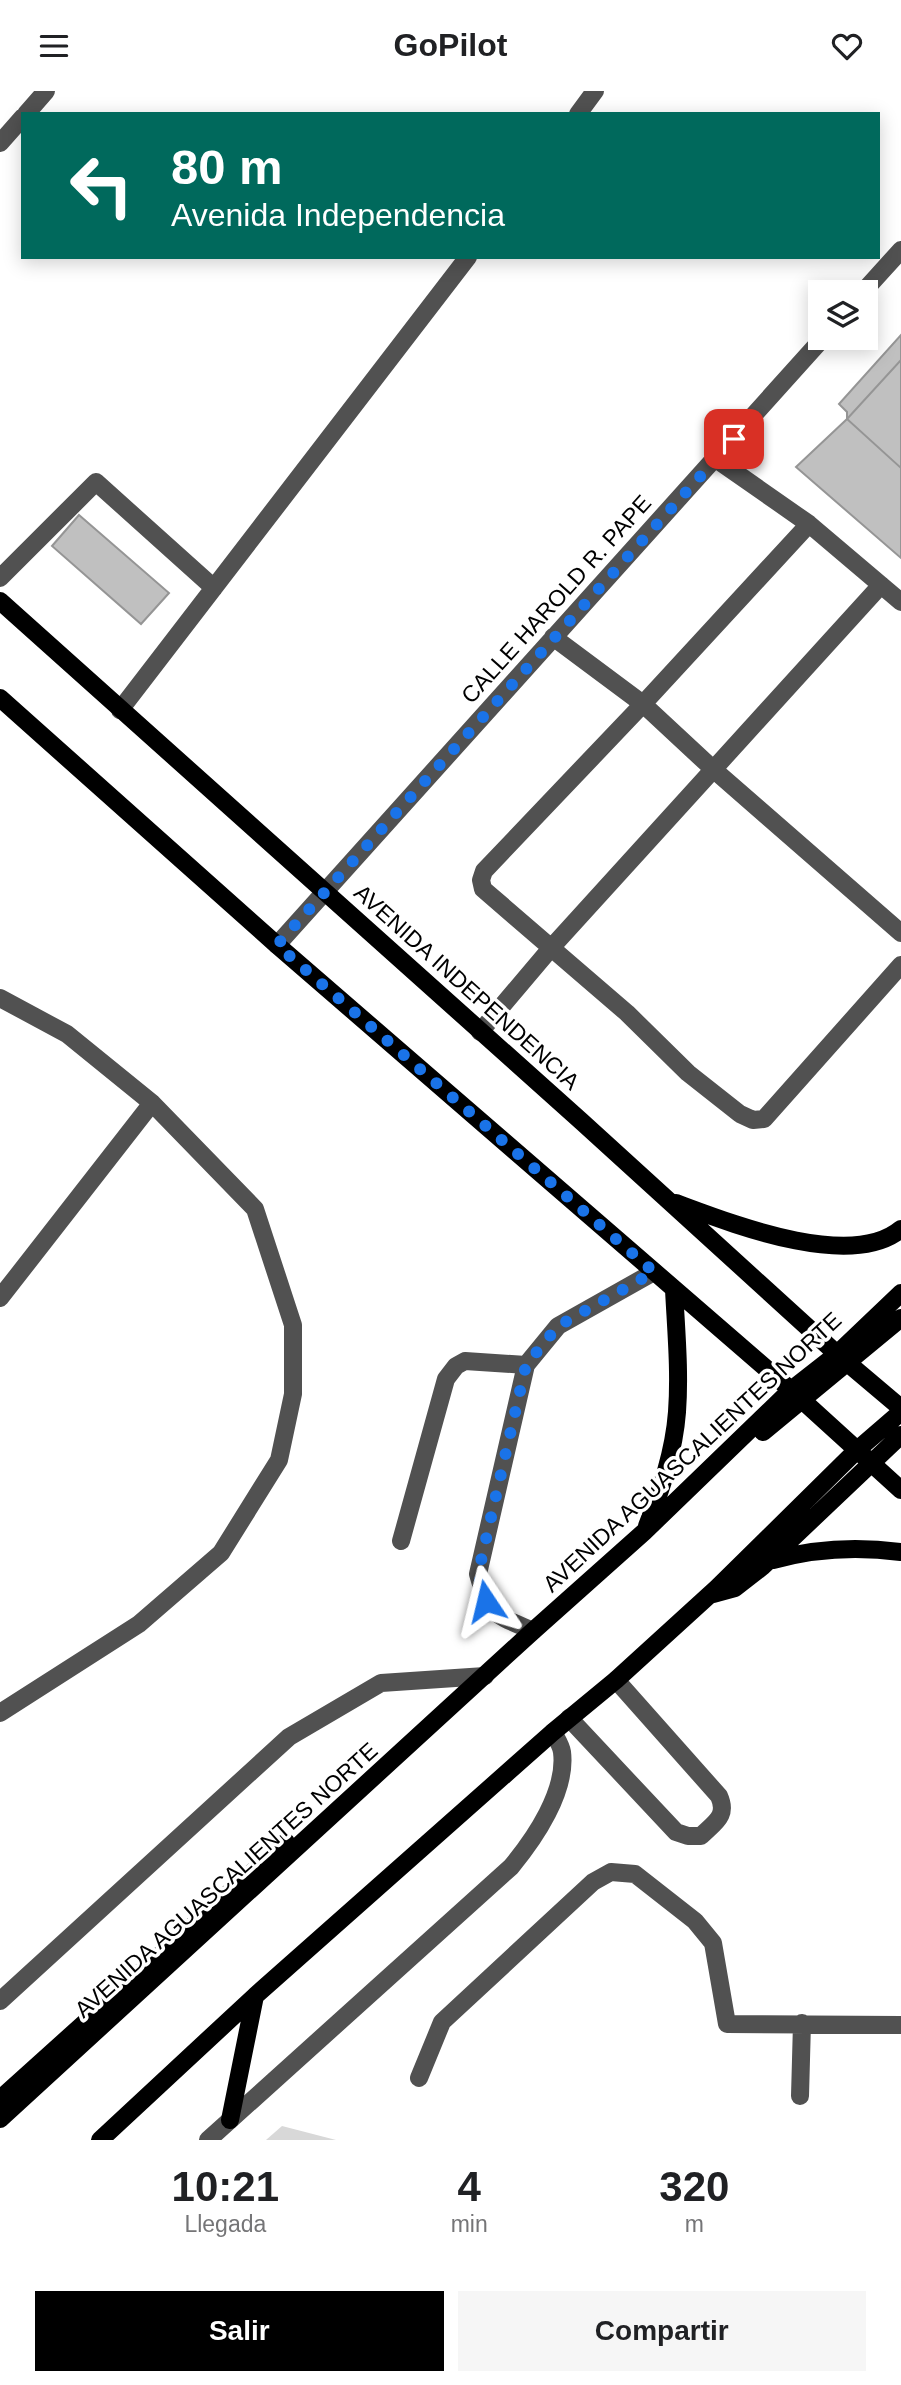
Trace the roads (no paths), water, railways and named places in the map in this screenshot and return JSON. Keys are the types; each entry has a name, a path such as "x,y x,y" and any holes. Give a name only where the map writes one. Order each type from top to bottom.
{"main road":[{"name":"AVENIDA INDEPENDENCIA","path":"0,601 901,1410"},
{"path":"0,698 277,945 791,1390 901,1490"},
{"path":"667,1200 753,1230 831,1246 876,1241 901,1229"},
{"path":"644,1532 660,1494 677,1414 674,1289"},
{"name":"AVENIDA AGUASCALIENTES NORTE","path":"0,2119 644,1532 791,1390 837,1354 901,1293"},
{"path":"0,2099 511,1639 901,1318"},
{"path":"117,2140 696,1599 901,1401"},
{"path":"100,2140 255,1996 553,1732 616,1680 717,1588 901,1410"},
{"path":"696,1599 735,1588 762,1567 901,1435"},
{"path":"717,1588 744,1570 804,1552 835,1548 901,1552"},
{"path":"230,2120 255,1996"}],"street":[{"path":"28,112 46,91"},
{"path":"579,112 595,91"},
{"path":"0,143 21,119"},
{"path":"874,280 901,250"},
{"path":"120,710 466,259"},
{"name":"CALLE HAROLD R. PAPE","path":"277,945 812,350"},
{"path":"716,459 809,524 901,602"},
{"path":"0,578 96,482 214,588"},
{"path":"809,524 484,871 481,880 483,889 627,1013 688,1073 740,1114 753,1120 764,1119 901,965"},
{"path":"480,1032 551,948 881,585"},
{"path":"553,637 643,704 713,769 901,933"},
{"path":"0,998 67,1034 152,1103 255,1209 293,1325 293,1394 279,1460 221,1553 139,1624 0,1713"},
{"path":"0,1298 152,1103"},
{"path":"533,1631 498,1616 486,1601 478,1574 526,1365 558,1326 654,1272"},
{"path":"401,1541 446,1379 456,1366 465,1361 526,1365"},
{"path":"0,2001 289,1737 381,1683 485,1676"},
{"path":"569,1718 676,1832 701,1836 723,1813 719,1796 616,1680"},
{"path":"208,2140 519,1858 538,1831 557,1789 562,1767 562,1750 553,1732"},
{"path":"419,2078 442,2022 593,1882 611,1872 635,1874 695,1921 713,1943 727,2024 901,2025"},
{"path":"800,2096 802,2023"}]}
